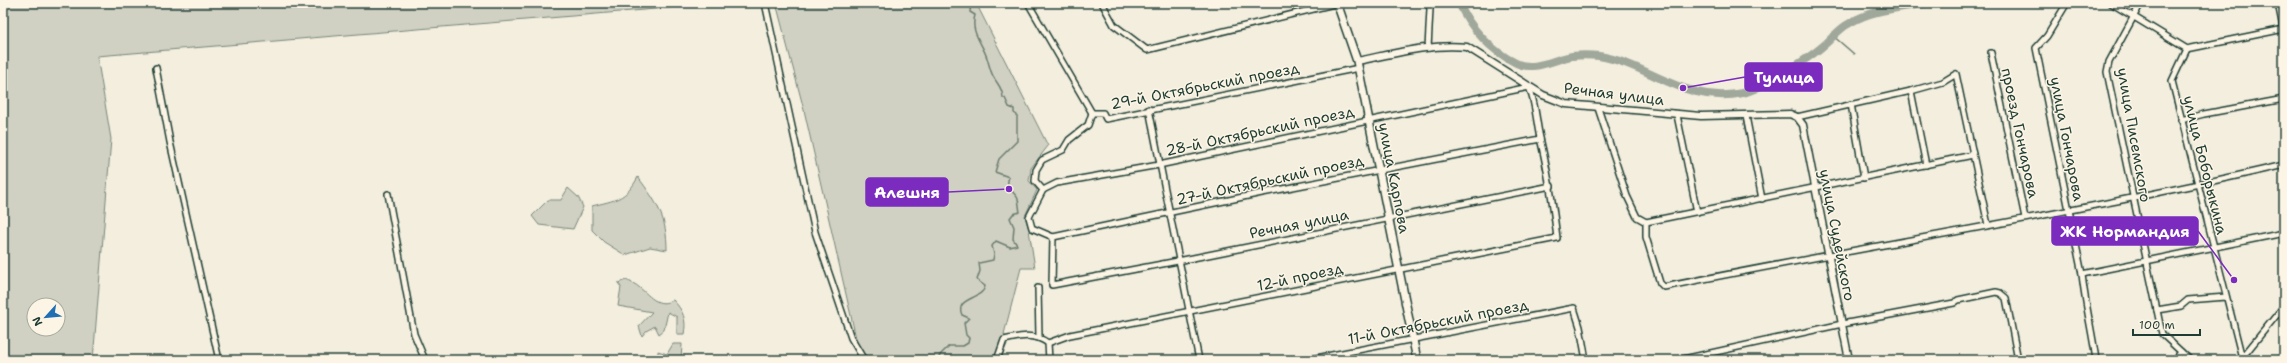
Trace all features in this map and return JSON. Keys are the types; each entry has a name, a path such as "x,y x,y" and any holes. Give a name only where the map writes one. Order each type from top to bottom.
{"main road":[{"name":"улица Карпова","path":"1338,3 1358,65 1400,268 1417,360"}],"street":[{"path":"765,3 815,232 851,338 864,360"},
{"path":"1028,3 1092,113"},
{"path":"1102,3 1114,26 1147,50 1338,3"},
{"path":"1428,3 1430,9 1428,48"},
{"name":"улица Гончарова","path":"2066,3 2047,36 2036,48 2082,274 2084,302 2093,336 2096,360"},
{"path":"2111,3 2134,15 2187,49 2284,30 2278,3"},
{"name":"улица Писемского","path":"2141,3 2109,62 2107,72 2145,261 2162,334 2190,360"},
{"name":"29-й Октябрьский проезд","path":"1042,190 1036,182 1036,170 1042,160 1063,150 1069,140 1088,124 1092,113 1103,113 1106,119 1358,65 1428,48 1454,46 1467,47 1530,87"},
{"name":"улица Боборыкина","path":"2187,49 2172,81 2198,185 2201,190 2241,359"},
{"name":"проезд Гончарова","path":"1991,53 2025,218"},
{"path":"156,68 171,148 219,360"},
{"name":"Речная улица","path":"1530,87 1543,95 1566,104 1598,108 1677,115 1746,116 1790,114 1797,117 1911,91 1943,82 1956,74 1973,155"},
{"path":"1530,87 1538,118 1540,139 1544,147 1546,171 1551,186"},
{"name":"28-й Октябрьский проезд","path":"1042,190 1057,183 1159,165 1530,87"},
{"path":"1911,91 1926,165"},
{"path":"2181,120 2284,98"},
{"path":"1851,104 1864,178"},
{"path":"1598,108 1626,196 1637,216 1646,222 1973,155 1988,225"},
{"path":"1149,109 1178,261 1199,360"},
{"path":"1677,115 1696,212"},
{"path":"1746,116 1762,199"},
{"name":"улица Судейского","path":"1797,117 1803,125 1849,360"},
{"name":"27-й Октябрьский проезд","path":"1053,237 1379,170 1540,139"},
{"path":"1646,222 1646,237 1660,283 1664,287 1828,254 2025,218 2132,196 2198,185 2284,165"},
{"name":"Речная улица","path":"1053,237 1052,285 1551,186"},
{"name":"12-й проезд","path":"1048,343 1070,335 1400,268 1557,238 1551,186"},
{"path":"1042,190 1029,217 1032,228 1053,237"},
{"path":"388,194 414,334 425,360"},
{"path":"2082,274 2284,233"},
{"path":"1038,288 1039,337"},
{"path":"1679,360 1842,324 1954,304 1958,300 2000,292 2006,298 2018,360"},
{"path":"2157,310 2181,306 2188,300 2226,297"},
{"path":"2241,359 2284,306"},
{"name":"11-й Октябрьский проезд","path":"1306,360 1413,338 1574,308 1580,327 1586,360"},
{"path":"997,360 1004,340 1022,336 1039,337 1048,343 1050,360"},
{"path":"2175,360 2181,352"}],"shaded area":[{"path":"3,3 727,3 97,56 111,139 93,360 3,360"},
{"path":"776,3 976,3 1048,146 1031,168 1029,181 1037,190 1025,216 1029,230 1035,268 1021,268 1004,334 1008,342 1000,360 861,360 804,110"},
{"path":"638,177 660,211 667,238 667,250 650,247 625,255 604,242 592,230 592,206 619,198 624,195 634,185"},
{"path":"568,188 578,197 583,207 573,229 539,225 532,216 548,200 561,200"},
{"path":"626,280 637,285 651,298 659,302 663,303 673,300 683,316 685,324 684,334 677,334 677,317 668,312 664,330 659,334 655,326 646,331 642,336 639,326 652,312 618,306 621,287 618,283"},
{"path":"673,344 682,344 681,360 658,360 658,351 667,354"}],"waterway":[{"path":"938,360 940,355 949,346 963,346 968,343 969,338 966,335 964,323 969,318 962,315 961,309 965,302 983,291 985,286 977,280 980,271 979,263 993,260 994,254 992,246 996,241 1010,247 1017,245 1013,239 1014,227 1010,218 1013,214 1020,212 1018,200 1008,186 1009,177 995,172 999,159 1017,141 1017,115 1014,113 1014,109 1009,107 1005,98 1003,98 1001,89 992,74 985,52 975,32 975,15 970,12 971,3"},
{"path":"1459,3 1469,21 1482,38 1498,52 1516,63 1537,66 1572,56 1599,56 1617,60 1685,89 1722,95 1743,93 1772,80 1807,58 1823,46 1842,28 1859,18 1878,12 1928,3"},
{"path":"1832,35 1854,54"}],"place":[{"name":"Тулица","path":"1683,88"},
{"name":"Алешня","path":"1009,189"},
{"name":"ЖК Нормандия","path":"2234,280"}]}
